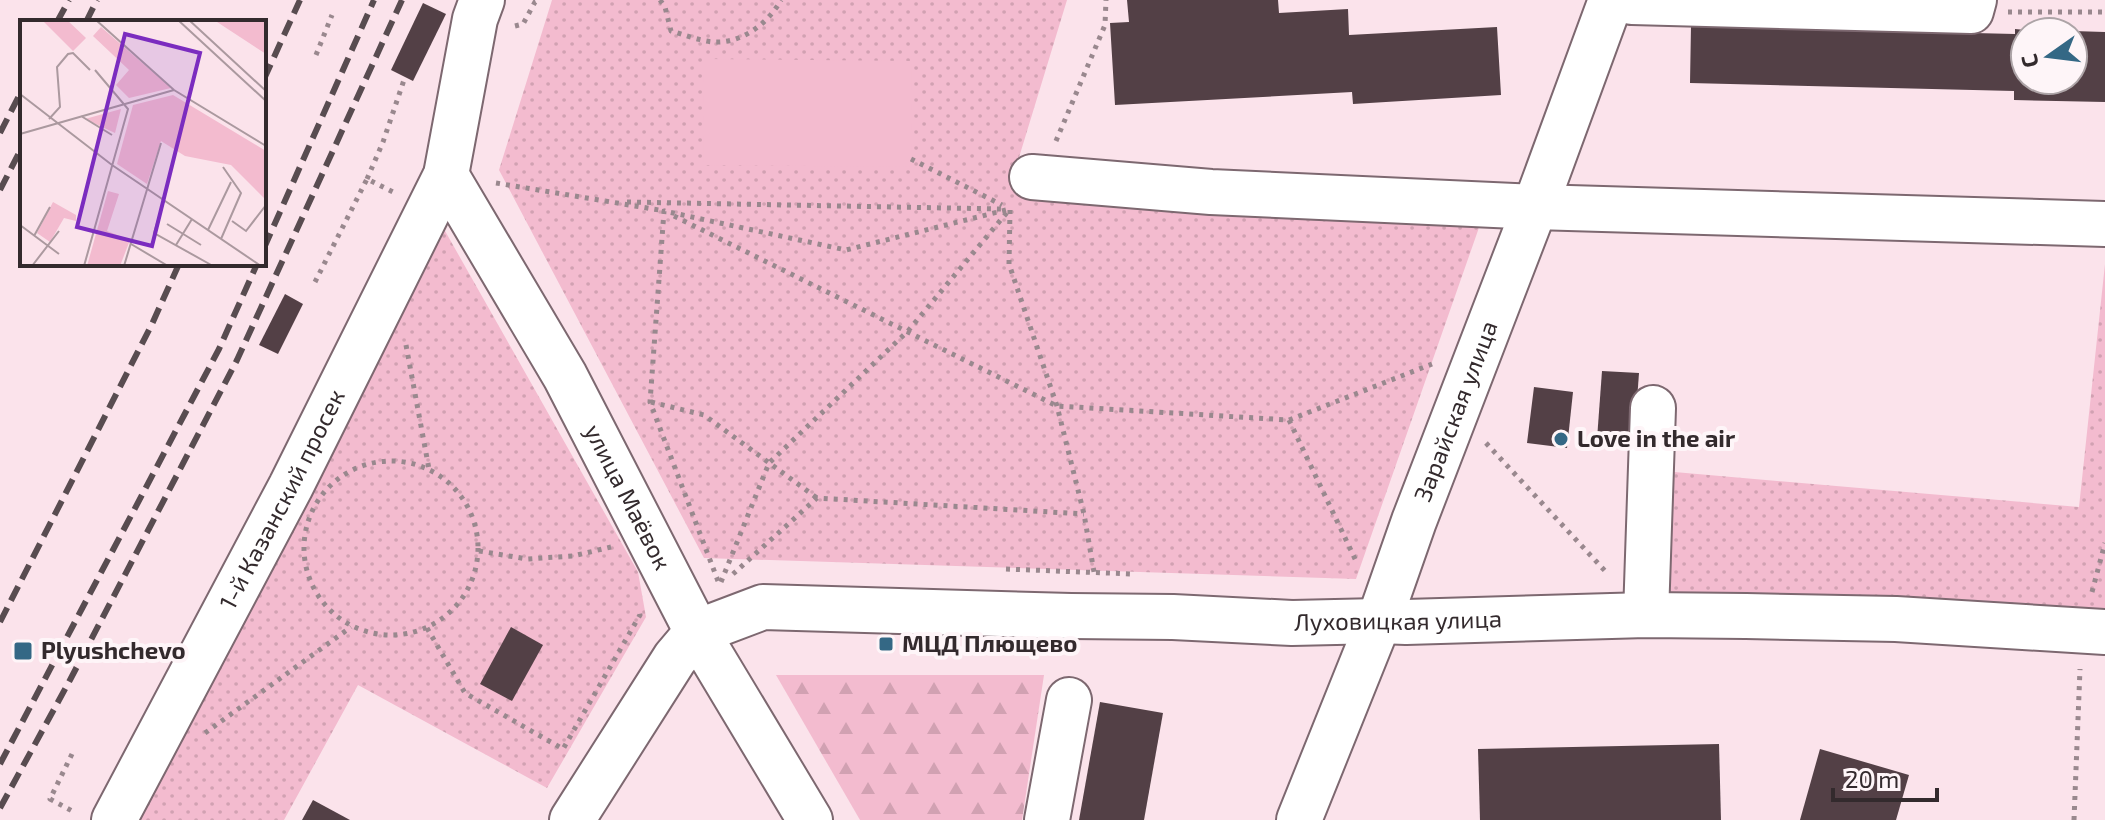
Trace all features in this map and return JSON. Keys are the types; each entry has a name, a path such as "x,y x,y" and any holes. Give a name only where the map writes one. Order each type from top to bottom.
{"street":[{"name":"Зарайская улица","path":"1299,820 1379,621 1611,0"},
{"path":"1623,0 1973,6"},
{"name":"1-й Казанский просек","path":"114,820 291,486 446,175 479,10"},
{"name":"улица Маёвок","path":"446,175 565,376 697,632 810,820"},
{"path":"1021,193 1211,192 1535,207 2105,224"},
{"path":"1646,615 1653,408"},
{"name":"Луховицкая улица","path":"697,632 763,607 1292,623 1646,615 1896,619 2094,631"},
{"path":"572,820 675,658 697,632"},
{"path":"1047,820 1069,700"}],"path":[{"path":"660,0 671,31 717,42 731,41 758,28 781,0"},
{"path":"720,585 769,463 908,331 1021,193 1057,139 1105,25 1106,0"},
{"path":"1973,6 2105,12"},
{"path":"316,55 332,15"},
{"path":"367,179 405,77"},
{"path":"911,159 1021,193"},
{"path":"490,182 664,211 846,250 1021,193"},
{"path":"605,201 1021,193"},
{"path":"1006,569 1094,572 1084,514 1057,406 1009,264 1021,193"},
{"path":"664,211 1057,406 1289,420 1441,360 1436,375"},
{"path":"664,211 650,402 720,585"},
{"path":"315,282 341,230"},
{"path":"405,340 429,470"},
{"path":"650,402 704,415 817,498 1084,514"},
{"path":"1289,420 1357,564"},
{"path":"1476,432 1646,615"},
{"path":"389,460 417,464 429,470 443,477 463,497 476,523 479,551 473,580 458,605 436,625 408,635 379,636 351,627 328,609 311,585 303,557 305,528 316,501 335,480 361,465 389,460"},
{"path":"720,585 817,498"},
{"path":"2074,820 2105,543"},
{"path":"479,551 527,559 573,556 616,546"},
{"path":"427,628 465,693 563,749 640,615 638,604"},
{"path":"200,737 351,627"},
{"path":"72,754 50,799 87,820"}],"green space":[{"path":"552,0 1067,0 1010,187 1482,219 1356,579 704,558 499,170"},
{"path":"704,59 912,61 911,167 703,165"},
{"path":"436,215 638,572 646,617 547,788 358,685 284,820 126,820"},
{"path":"2105,264 2105,613 1660,598 1663,471 2079,507"},
{"path":"776,675 1044,675 1022,820 860,820"}],"building":[{"path":"1127,0 1278,0 1279,13 1348,9 1349,35 1497,27 1501,95 1353,104 1352,92 1115,105 1110,23 1129,22"},
{"path":"423,3 446,14 413,81 391,70"},
{"path":"1691,26 2009,34 2009,91 1690,83"},
{"path":"2089,32 2105,32 2105,102 2014,100 2014,96 2089,96"},
{"path":"285,294 303,304 278,354 259,345"},
{"path":"1602,371 1639,373 1634,441 1597,439"},
{"path":"1534,387 1573,392 1567,448 1527,443"},
{"path":"511,627 543,645 512,701 480,684"},
{"path":"1100,702 1163,713 1144,820 1079,820"},
{"path":"1719,744 1721,820 1480,820 1478,749"},
{"path":"1820,749 1909,775 1896,820 1800,820"},
{"path":"313,800 350,820 302,820"}],"railway":[{"path":"58,20 69,0"},
{"path":"87,20 97,0"},
{"path":"266,75 300,0"},
{"path":"266,243 374,0"},
{"path":"0,808 237,360 402,0"},
{"path":"0,133 20,94"},
{"path":"0,190 20,151"},
{"path":"0,622 152,324 178,266"},
{"path":"0,764 219,349 256,266"}],"place":[{"name":"Love in the air","path":"1561,439"},
{"name":"МЦД Плющево","path":"886,644"},
{"name":"Plyushchevo","path":"23,651"}]}
